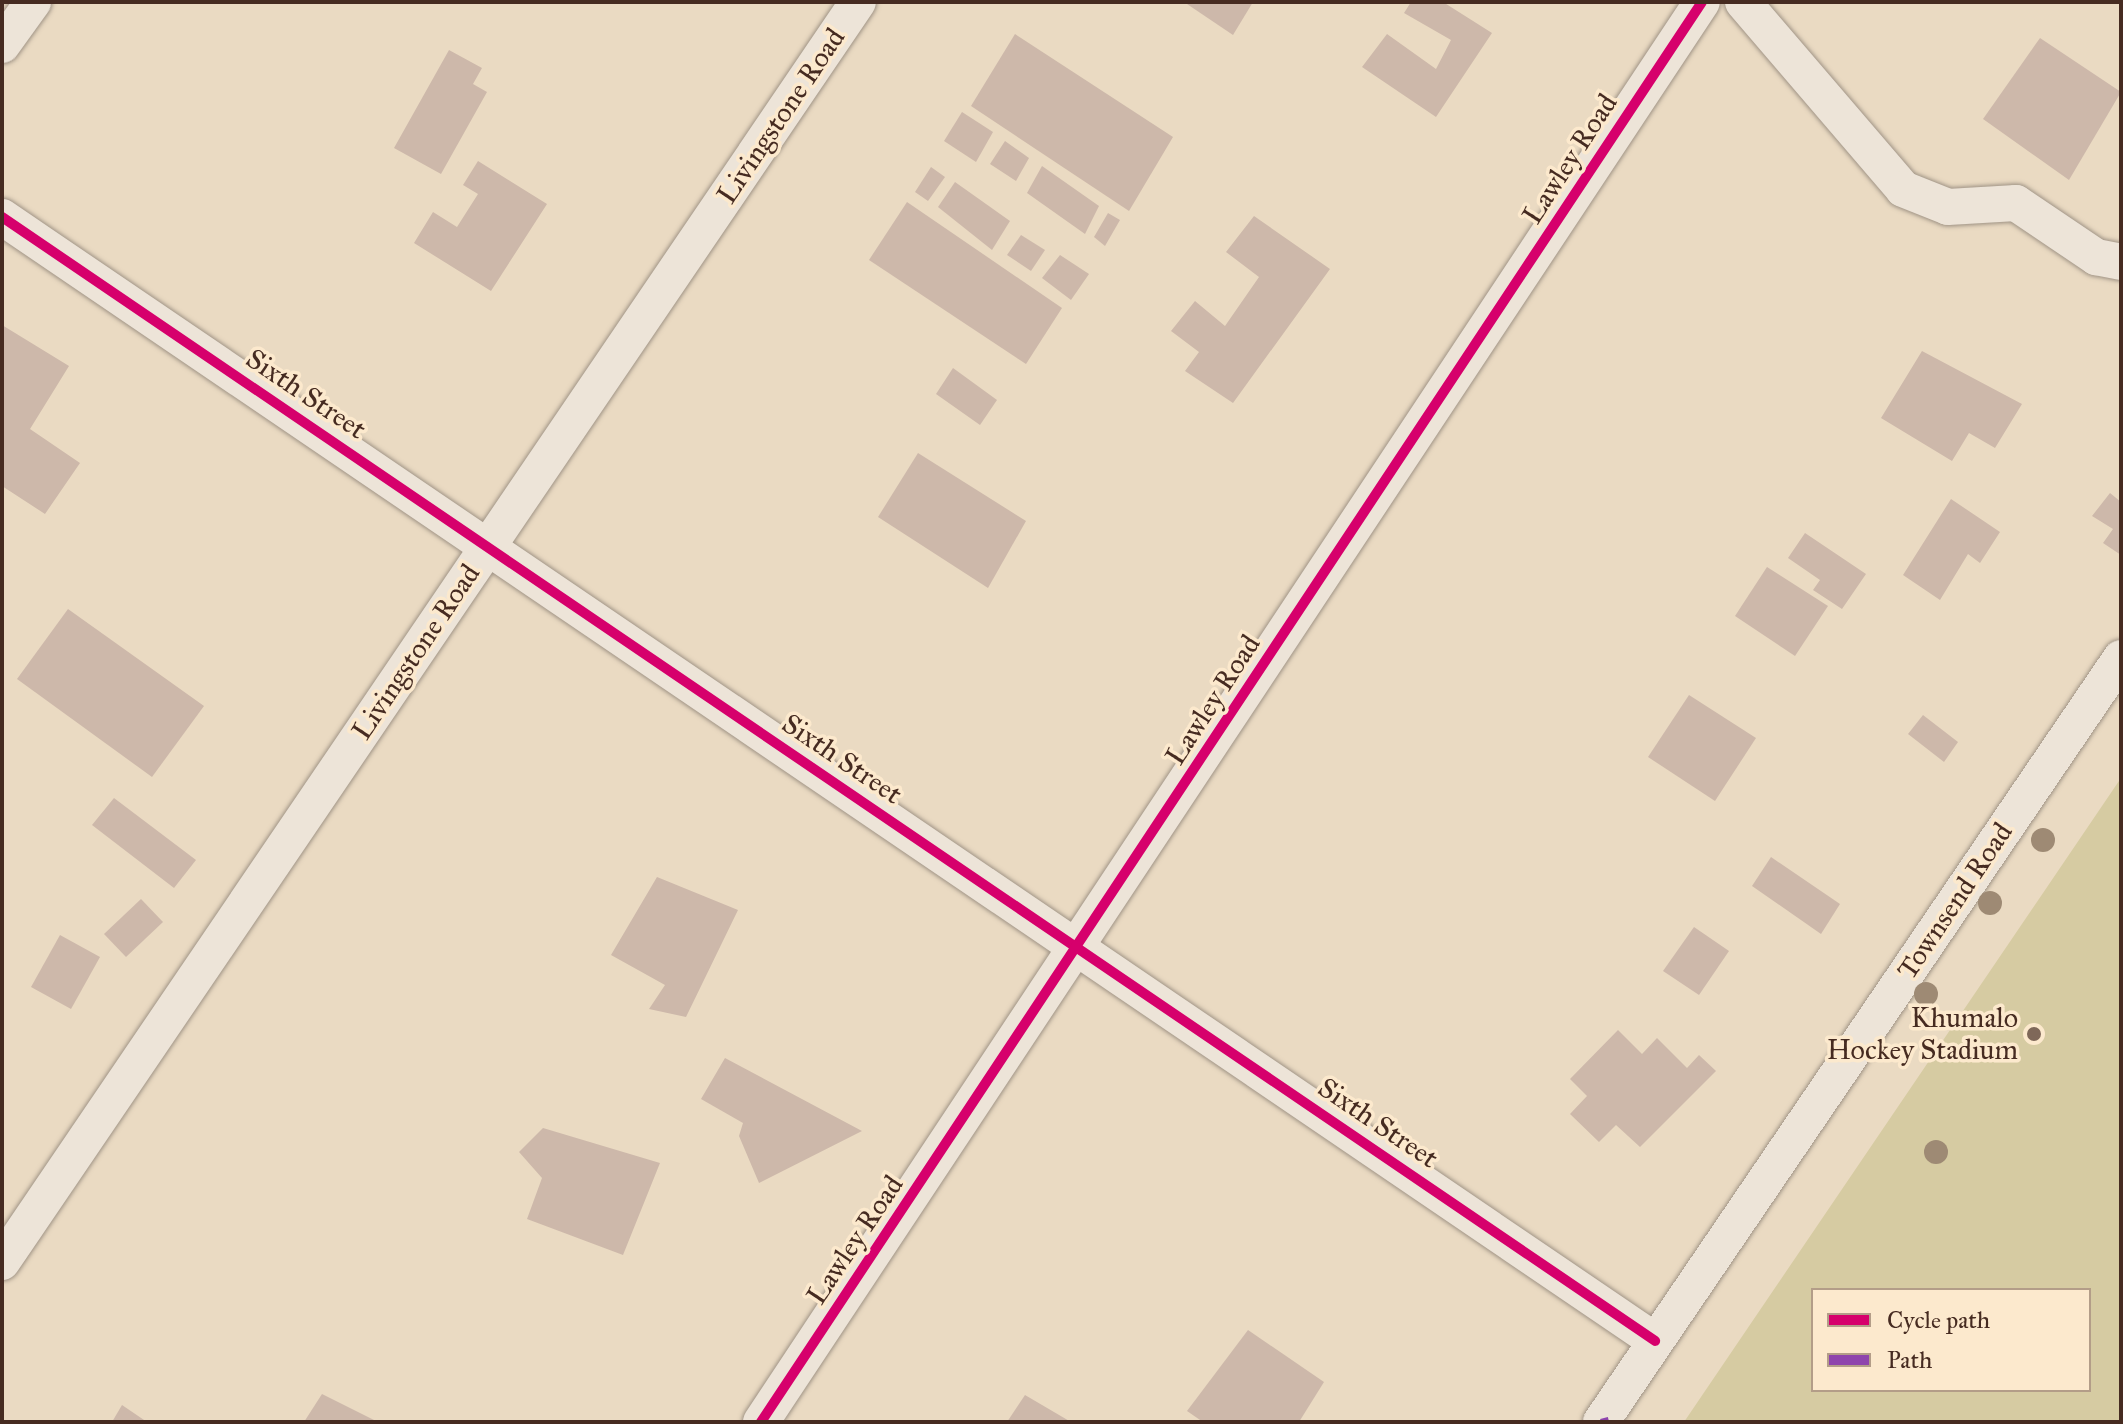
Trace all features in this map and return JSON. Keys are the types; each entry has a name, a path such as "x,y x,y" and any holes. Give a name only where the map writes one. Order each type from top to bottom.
{"street":[{"path":"2,45 33,2"},
{"name":"Livingstone Road","path":"2,1262 858,2"},
{"name":"Lawley Road","path":"761,1422 1078,949 1702,2"},
{"path":"1743,2 1903,189 1948,207 2016,203 2096,257 2121,262"},
{"name":"Sixth Street","path":"2,217 1655,1341"},
{"name":"Townsend Road","path":"1601,1422 2121,658"}],"shaded area":[{"name":"Khumalo Hockey Stadium","path":"2121,778 2121,1422 1684,1422"}],"building":[{"path":"1184,2 1253,2 1233,35"},
{"path":"1411,2 1443,2 1492,33 1436,117 1362,67 1387,34 1436,69 1451,40 1404,13"},
{"path":"1015,34 1173,137 1129,211 971,106"},
{"path":"2040,38 2121,92 2069,180 1983,119"},
{"path":"449,50 482,68 473,84 487,92 441,174 394,148"},
{"path":"962,112 993,132 976,162 944,141"},
{"path":"1005,141 1029,158 1016,181 990,164"},
{"path":"478,161 547,204 491,291 414,243 433,212 457,227 478,194 463,185"},
{"path":"1042,166 1099,206 1085,234 1027,193"},
{"path":"931,167 945,177 928,201 915,192"},
{"path":"955,182 1010,221 992,250 938,207"},
{"path":"907,202 1062,308 1026,364 869,260"},
{"path":"1108,213 1120,220 1105,246 1094,237"},
{"path":"1254,216 1330,269 1233,403 1185,371 1199,352 1171,331 1195,301 1225,326 1259,277 1226,252"},
{"path":"1021,235 1045,250 1031,271 1007,255"},
{"path":"1060,255 1089,274 1071,300 1042,278"},
{"path":"2,325 69,366 30,429 80,463 45,514 2,486"},
{"path":"1922,351 2022,404 1995,448 1969,433 1952,461 1881,418"},
{"path":"953,368 997,400 980,425 936,394"},
{"path":"918,453 1026,521 988,588 878,517"},
{"path":"2110,493 2121,502 2121,555 2103,543 2113,529 2092,516"},
{"path":"1951,499 2000,532 1980,563 1968,554 1940,600 1903,575"},
{"path":"1805,533 1866,574 1842,609 1813,590 1820,580 1788,558"},
{"path":"1767,567 1828,606 1795,656 1735,616"},
{"path":"68,609 204,706 152,777 17,679"},
{"path":"1689,695 1756,738 1715,801 1648,757"},
{"path":"1923,715 1958,742 1944,762 1908,734"},
{"path":"114,798 196,860 174,888 92,825"},
{"path":"1771,857 1840,904 1821,934 1752,886"},
{"path":"657,877 738,910 686,1017 649,1009 665,985 611,955"},
{"path":"141,899 163,922 126,957 104,934"},
{"path":"1694,927 1729,951 1699,995 1663,971"},
{"path":"60,935 100,957 71,1009 31,987"},
{"path":"1618,1030 1642,1054 1657,1038 1687,1068 1699,1055 1716,1071 1640,1147 1616,1125 1599,1142 1570,1114 1587,1096 1570,1079"},
{"path":"725,1058 862,1131 759,1183 739,1136 743,1123 701,1099"},
{"path":"543,1128 660,1163 623,1255 527,1219 542,1178 519,1152"},
{"path":"1248,1330 1324,1382 1299,1422 1203,1422 1187,1411"},
{"path":"322,1394 378,1422 304,1422"},
{"path":"1025,1395 1071,1422 1007,1422"},
{"path":"122,1405 147,1422 112,1422"}],"marked path":[{"path":"1604,1418 1605,1422"}],"cycle path":[{"path":"761,1422 1702,2"},
{"path":"2,217 1655,1341"}],"place":[{"name":"Khumalo Hockey Stadium","path":"2034,1034"}]}
